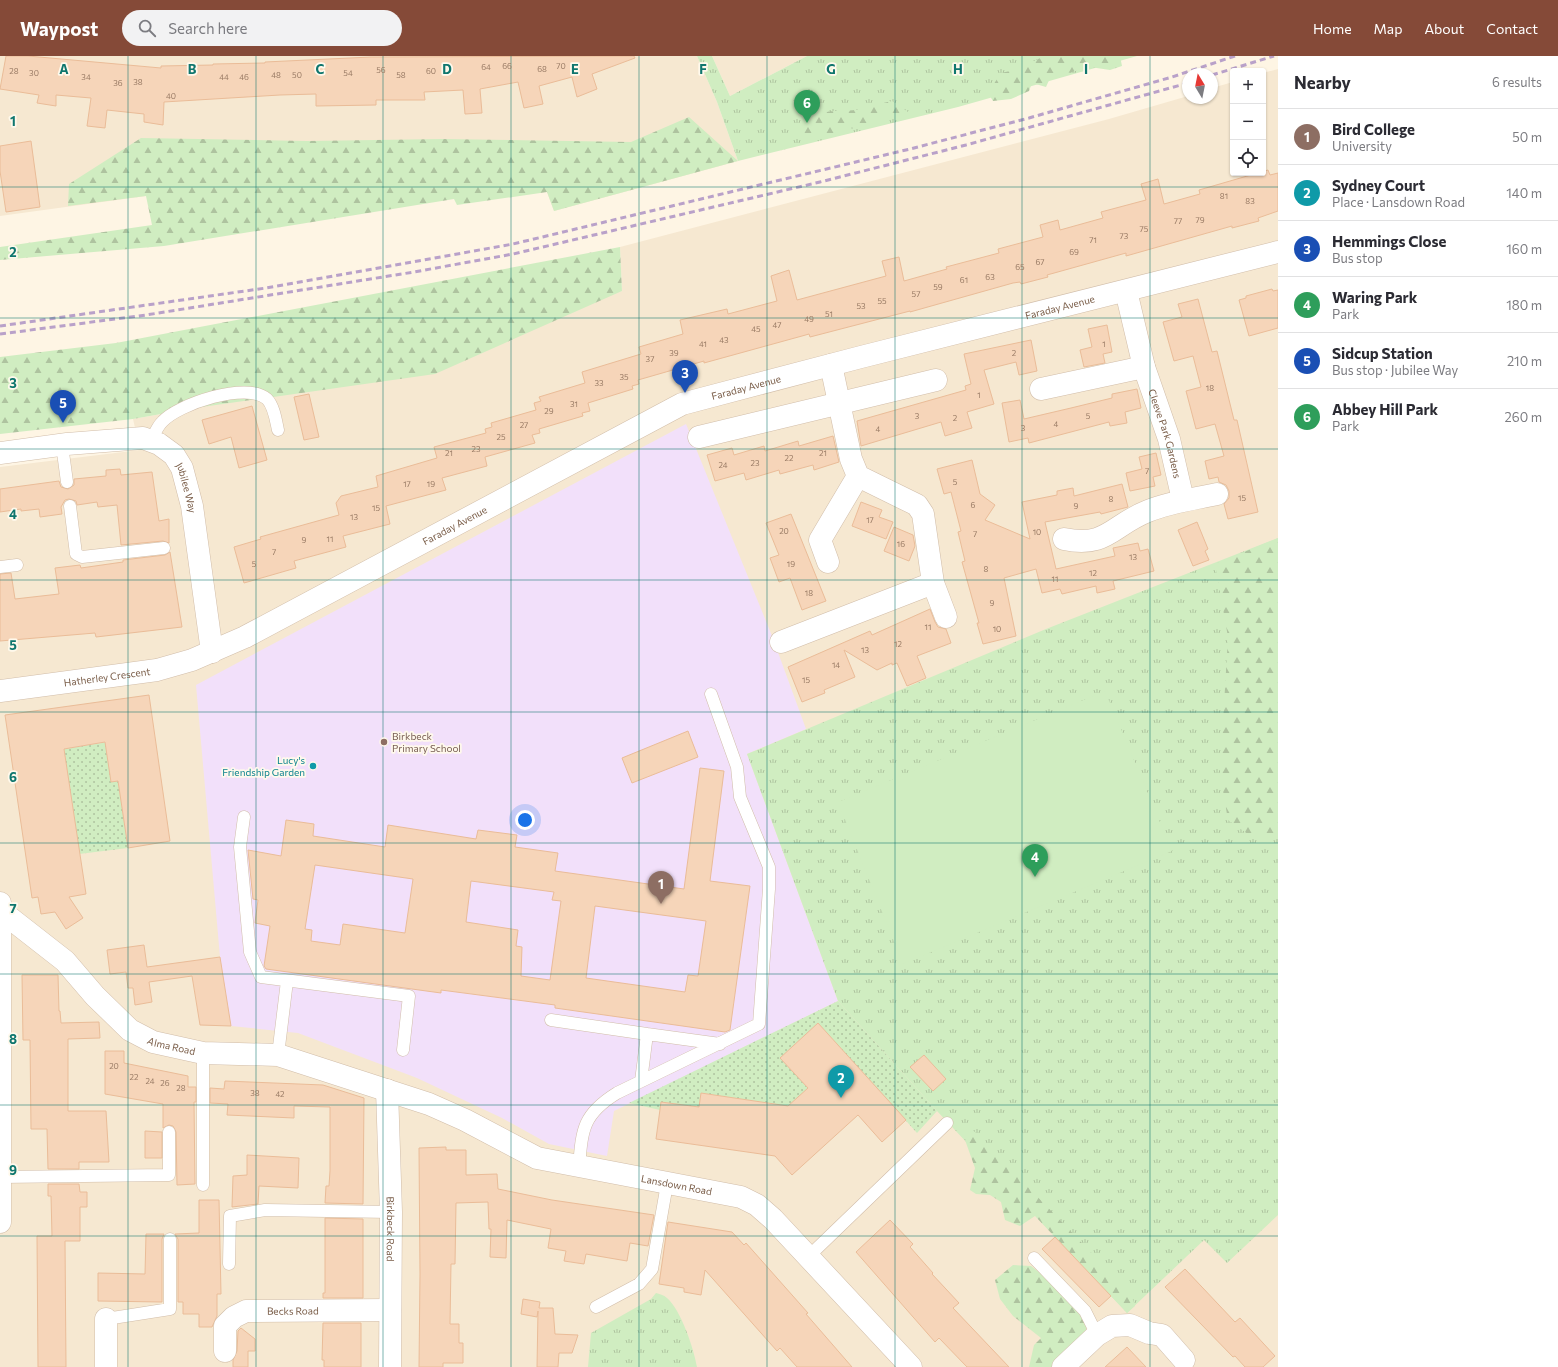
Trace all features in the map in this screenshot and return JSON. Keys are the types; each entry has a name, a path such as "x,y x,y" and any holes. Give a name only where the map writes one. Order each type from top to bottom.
{"street":[{"name":"Faraday Avenue","path":"212,652 401,554 682,404 1278,252"},
{"name":"Cleeve Park Gardens","path":"1126,291 1144,367 1169,439 1183,500"},
{"path":"831,365 851,460 858,476 917,504 923,514 933,583 946,617"},
{"path":"1041,389 1144,367"},
{"path":"699,437 936,380"},
{"name":"Jubilee Way","path":"0,453 62,445 143,438 159,444 174,455 182,468 192,506 212,652"},
{"path":"828,562 820,540 858,476"},
{"path":"1064,539 1081,542 1101,539 1127,521 1138,516 1183,500 1217,494"},
{"path":"781,642 933,583"},
{"name":"Hatherley Crescent","path":"0,691 157,670 192,660 212,652"},
{"path":"0,908 0,1222"},
{"name":"Alma Road","path":"0,908 65,961 94,996 130,1030 153,1042 203,1053 278,1055 387,1090"},
{"name":"Lansdown Road","path":"387,1090 465,1120 537,1158 741,1197 757,1206 773,1219 911,1367"},
{"name":"Birkbeck Road","path":"387,1090 391,1212 390,1367"},
{"name":"Becks Road","path":"225,1351 225,1326 234,1317 246,1311 390,1310"},
{"path":"106,1320 106,1367"},
{"path":"1063,1367 1097,1335 1112,1326 1130,1325 1149,1333 1162,1335 1184,1360"}],"lane":[{"path":"151,441 161,422 179,410 207,398 225,394 245,393 261,395 267,399 271,404 278,430"},
{"path":"62,445 67,482"},
{"path":"70,506 76,554 82,557 164,548"},
{"path":"0,567 16,565"},
{"path":"579,1167 581,1142 586,1121 599,1104 642,1081 759,1024 769,890 769,867 740,797 737,767 711,694"},
{"path":"244,817 240,847 250,952 261,977 409,996 403,1050"},
{"path":"278,1055 287,981"},
{"path":"551,1020 720,1044"},
{"path":"642,1081 647,1034"},
{"path":"203,1053 203,1185"},
{"path":"808,1257 947,1123"},
{"path":"0,1177 168,1175 169,1132"},
{"path":"596,1306 639,1284 652,1269 667,1184"},
{"path":"229,1264 230,1216 265,1210 391,1212"},
{"path":"106,1320 170,1308 170,1239"},
{"path":"1034,1258 1085,1311 1097,1335"}],"shaded area":[{"path":"0,56 697,56 717,102 738,161 554,211 541,176 146,196 0,216"},
{"path":"712,56 807,56 730,96"},
{"path":"1278,69 1278,1367 0,1367 0,467 140,450 133,419 195,408 622,291 620,247 1109,119 1182,98 1182,104 1218,104 1218,86 1230,83 1230,176 1266,176 1266,72"},
{"name":"Birkbeck Primary School","path":"686,424 772,636 806,729 747,754 838,1001 614,1111 607,1156 549,1144 502,1118 417,1078 298,1033 231,1026 220,957 196,685"}],"green space":[{"path":"697,56 712,56 730,96 807,56 1137,56 958,107 738,161 717,102"},
{"path":"1044,56 1120,56 1122,66 1110,70 1090,67 1050,78 1046,87 1032,83 1029,91 1011,99 993,101 988,93 1001,73 1019,69"},
{"path":"892,101 911,114 899,118 882,115 878,120 868,126 857,128 840,127 835,134 811,138 803,135 805,124 819,114 832,111 861,109"},
{"path":"689,117 738,161 554,211 547,192 457,205 454,199 164,246 0,260 0,247 152,225 146,196 68,206 69,184 141,138 307,141 442,139 631,142"},
{"path":"620,247 622,291 435,374 195,408 133,419 0,434 0,357 116,343"},
{"path":"1278,538 1278,1215 1227,1263 1204,1240 1127,1313 937,1111 838,1001 747,754 1046,629"},
{"path":"1278,538 1278,837 1252,837 1228,820 1220,773 1228,637 1215,564"},
{"path":"1105,691 1172,851 903,964 838,802"},
{"path":"121,740 118,781 128,848 79,854 64,749"},
{"path":"838,1001 937,1111 917,1133 818,1023 780,1058 808,1088 788,1106 701,1093 699,1107 661,1102 660,1110 629,1103"},
{"path":"974,1131 1131,1294 1135,1306 1127,1313 1035,1216 1020,1226 1005,1220 1001,1202 990,1195 976,1194 970,1190 975,1168 965,1140"},
{"path":"1013,1265 1031,1266 1053,1283 1086,1322 1086,1335 1054,1367 1029,1367 1034,1345 1041,1338 1013,1316 1000,1299 995,1280"},
{"path":"656,1293 667,1298 682,1320 690,1340 697,1367 588,1367 591,1333 651,1299"}],"building":[{"path":"6,56 28,56 161,68 161,66 265,63 371,57 634,56 635,58 592,74 597,89 577,97 572,77 539,86 543,104 524,108 518,82 480,89 482,113 465,114 463,90 424,92 425,100 376,100 376,105 316,106 316,94 280,95 164,102 163,125 144,122 144,114 107,110 105,128 87,126 91,98 56,95 56,106 37,103 39,95 0,89"},
{"path":"31,141 40,207 6,212 0,171 0,146"},
{"path":"1268,170 1270,175 1278,173 1278,211 1258,218 1259,221 1232,228 1232,226 1126,256 1126,253 1047,275 1048,277 1021,284 1020,282 1013,283 910,312 810,337 809,334 704,363 704,361 638,380 639,384 632,386 633,389 588,403 590,411 582,413 583,416 539,429 540,433 532,435 535,443 485,457 487,466 442,478 446,490 386,506 390,524 343,536 346,547 294,561 296,568 244,583 234,547 261,539 260,537 339,515 336,503 341,496 378,487 376,476 437,458 434,447 486,433 485,429 492,427 491,423 536,410 534,403 541,401 539,397 585,383 582,372 641,354 639,347 683,334 680,320 727,309 728,314 777,301 771,276 789,270 797,300 886,276 882,261 899,257 904,281 947,269 946,267 999,253 998,249 1043,237 1040,225 1058,220 1060,230 1103,218 1101,212 1146,200 1141,184 1158,179 1164,204 1200,194 1199,190 1247,176 1266,176 1266,171"},
{"path":"1272,289 1273,291 1278,290 1278,328 1249,336 1239,300 1246,298 1246,296"},
{"path":"1198,299 1212,352 1217,351 1234,420 1237,420 1258,512 1228,519 1224,504 1229,498 1229,491 1226,485 1219,482 1218,477 1209,479 1205,461 1224,456 1215,424 1196,429 1186,391 1201,387 1193,356 1174,361 1163,322 1182,317 1178,304"},
{"path":"1107,325 1112,352 1103,354 1105,363 1084,367 1080,350 1092,347 1088,329"},
{"path":"1031,340 1037,371 1019,375 1016,362 984,370 994,404 967,412 972,428 945,436 941,422 861,446 857,421 966,390 965,386 971,384 964,354"},
{"path":"1137,389 1141,408 1125,412 1127,423 1110,426 1109,422 1029,443 1028,438 1009,442 1002,403 1020,400 1024,419 1112,398 1112,394"},
{"path":"309,394 319,437 304,440 294,397"},
{"path":"252,406 267,460 239,468 231,437 209,444 202,420"},
{"path":"833,436 839,462 814,470 813,465 780,474 779,470 746,480 744,473 715,481 707,455 732,448 734,455 764,446 765,451 798,441 799,446"},
{"path":"1156,453 1161,475 1153,477 1155,486 1130,491 1126,473 1142,469 1139,457"},
{"path":"972,460 980,494 995,505 985,520 1030,539 1022,502 1057,495 1057,491 1073,488 1074,496 1122,484 1128,507 1101,514 1100,512 1045,522 1056,569 1115,556 1113,548 1138,543 1140,551 1148,549 1154,571 1113,581 1115,589 1097,593 1096,586 1062,594 1060,589 1042,593 1036,569 1004,578 1016,636 983,644 977,623 979,623 962,562 965,561 958,532 961,531 951,492 944,494 937,469"},
{"path":"120,469 121,475 152,472 159,521 169,519 169,543 163,541 121,545 117,505 98,507 97,502 77,505 76,501 69,499 65,500 61,507 62,514 40,517 39,509 21,511 21,509 0,512 0,489 59,481 61,487 68,489 74,485 74,479 106,476 106,470"},
{"path":"861,502 882,510 879,517 893,522 886,539 852,526"},
{"path":"791,514 826,601 802,610 790,578 779,582 770,558 779,555 766,523"},
{"path":"1197,522 1208,549 1205,551 1209,560 1193,566 1178,530"},
{"path":"894,527 913,535 915,546 909,561 884,551"},
{"path":"170,552 182,627 96,637 95,633 0,641 0,574 11,573 15,599 59,594 55,568 80,565 81,568 123,562 123,560 165,555"},
{"path":"930,609 938,627 946,629 951,643 917,656 926,678 907,686 897,663 892,665 892,663 877,670 844,650 855,677 824,690 825,693 802,702 788,667 870,631 872,635"},
{"path":"149,695 170,841 128,848 118,781 111,782 105,742 64,749 86,894 69,897 83,918 66,929 55,912 41,914 38,897 32,898 5,715"},
{"path":"688,731 698,757 632,783 622,758"},
{"path":"700,768 724,771 710,881 750,886 730,1030 725,1032 555,1008 555,1005 441,990 441,993 266,969 264,966 270,926 255,923 258,900 253,899 248,850 281,856 286,820 314,824 313,836 385,847 388,825 476,839 478,830 517,835 515,847 558,853 555,871 684,889","holes":["315,865 413,879 405,933 343,924 340,945 311,941 312,930 305,929","471,881 554,892 552,900 561,901 550,980 521,976 522,947 516,946 518,930 466,922","595,906 706,921 698,976 688,975 685,992 586,978"]},
{"path":"144,945 147,967 220,957 231,1026 200,1025 192,976 149,982 152,1002 135,1005 133,988 128,988 126,972 110,974 107,950"},
{"path":"22,975 58,975 59,1011 61,1023 99,1022 100,1038 68,1039 68,1111 106,1111 109,1162 79,1162 79,1169 48,1169 47,1129 31,1129 30,1040 23,1040"},
{"path":"818,1023 906,1120 882,1142 858,1115 792,1175 775,1156 656,1139 661,1102 699,1107 701,1093 788,1106 808,1088 780,1058"},
{"path":"105,1051 124,1051 124,1063 188,1076 188,1087 196,1087 196,1102 194,1102 195,1184 177,1185 176,1132 173,1126 169,1125 163,1128 163,1104 105,1094"},
{"path":"924,1055 946,1079 933,1091 910,1067"},
{"path":"225,1081 323,1085 364,1098 363,1204 325,1203 326,1186 329,1186 330,1171 330,1107 294,1106 294,1118 227,1115 228,1104 210,1103 210,1088 224,1089"},
{"path":"145,1131 162,1132 162,1158 145,1158"},
{"path":"446,1147 446,1150 466,1150 466,1175 497,1174 498,1189 552,1200 654,1215 648,1246 630,1243 627,1261 586,1254 584,1264 564,1261 566,1251 548,1248 551,1229 507,1220 506,1258 490,1257 491,1229 489,1229 488,1202 456,1203 455,1264 451,1264 450,1324 459,1324 459,1343 463,1343 463,1363 443,1363 443,1367 419,1367 419,1148"},
{"path":"247,1155 299,1158 298,1188 259,1186 258,1204 232,1207 233,1176 247,1175"},
{"path":"48,1184 79,1184 80,1192 87,1192 87,1207 80,1207 80,1241 65,1241 66,1367 38,1367 37,1236 52,1236 51,1196 48,1196"},
{"path":"199,1200 219,1200 221,1294 217,1294 217,1316 212,1327 199,1327 199,1314 183,1314 183,1302 178,1302 178,1239 175,1234 199,1233"},
{"path":"325,1218 363,1219 363,1298 323,1298 323,1293 325,1293"},
{"path":"890,1220 913,1244 910,1247 933,1273 932,1274 959,1303 953,1308 1009,1367 967,1367 939,1338 935,1342 856,1252"},
{"path":"668,1222 732,1232 744,1245 746,1243 808,1313 806,1314 852,1367 797,1367 780,1348 777,1351 705,1270 701,1295 684,1292 684,1288 659,1284"},
{"path":"146,1234 164,1234 162,1239 162,1302 98,1301 98,1273 145,1274"},
{"path":"1055,1237 1111,1296 1099,1307 1042,1249"},
{"path":"1185,1269 1235,1322 1240,1318 1275,1356 1263,1367 1245,1367 1235,1356 1233,1357 1165,1287"},
{"path":"523,1299 540,1302 539,1308 553,1308 555,1334 578,1335 572,1353 559,1353 558,1367 537,1367 538,1311 537,1317 521,1314"},
{"path":"323,1323 361,1323 361,1367 324,1367 324,1360 322,1360"},
{"path":"241,1328 255,1339 255,1351 248,1351 248,1367 233,1367 233,1360 237,1351 238,1331"},
{"path":"1127,1347 1146,1367 1105,1367"}],"railway":[{"path":"0,326 266,288 513,244 910,149 1029,118 1172,77 1235,56"},
{"path":"1218,73 1274,56"},
{"path":"0,334 146,315 414,272 513,254 820,182 966,145 1182,85"}],"place":[{"name":"Abbey Hill Park","path":"807,123"},
{"name":"Hemmings Close","path":"685,393"},
{"name":"Sidcup Station","path":"63,423"},
{"name":"Birkbeck Primary School","path":"384,742"},
{"name":"Lucy's Friendship Garden","path":"313,766"},
{"name":"Waring Park","path":"1035,877"},
{"name":"Bird College","path":"661,904"},
{"name":"Sydney Court","path":"841,1098"}]}
